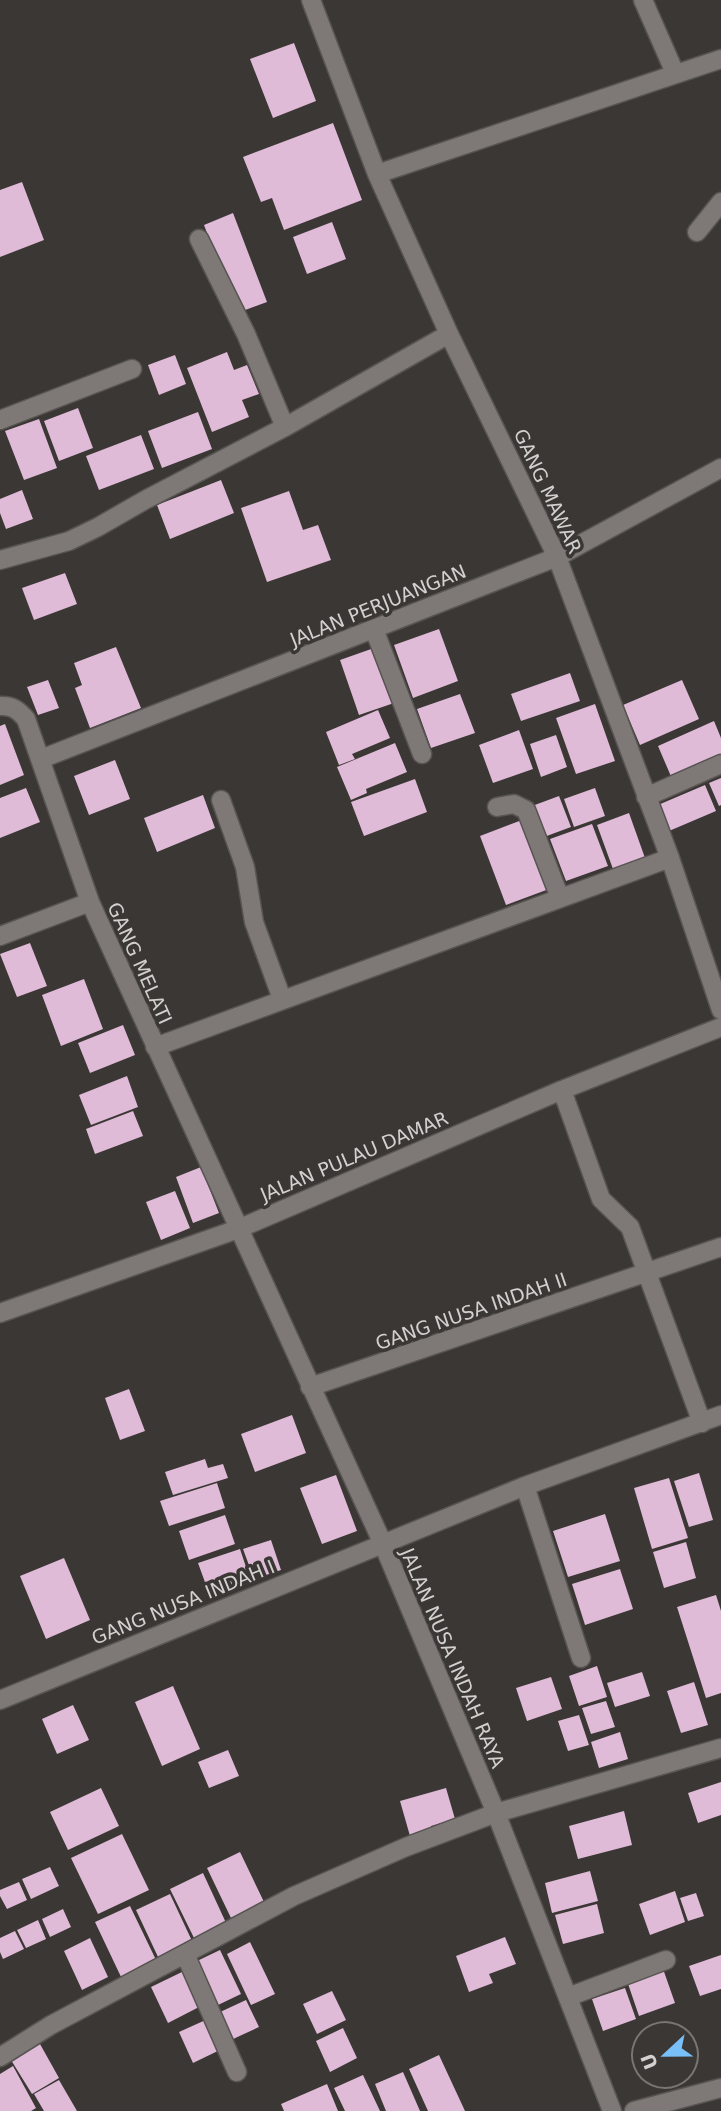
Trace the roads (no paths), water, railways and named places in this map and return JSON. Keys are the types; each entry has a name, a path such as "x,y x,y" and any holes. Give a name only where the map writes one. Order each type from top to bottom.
{"street":[{"name":"GANG MAWAR","path":"310,0 377,174 449,334 557,556 670,858 721,1010"},
{"path":"643,0 675,73"},
{"path":"377,174 721,58"},
{"path":"698,232 721,201"},
{"path":"200,239 246,334 285,427"},
{"path":"0,560 69,541 285,427 449,334"},
{"path":"0,420 132,369"},
{"name":"JALAN PERJUANGAN","path":"41,759 557,556 721,468"},
{"path":"374,629 422,754"},
{"name":"GANG MELATI","path":"9,708 26,719 90,902 238,1229"},
{"path":"646,797 721,764"},
{"path":"221,800 244,867 254,922 282,999"},
{"path":"497,807 514,804 526,810 560,898"},
{"path":"155,1047 670,858"},
{"path":"0,936 90,902"},
{"name":"JALAN PULAU DAMAR","path":"0,1313 238,1229 562,1090 721,1027"},
{"path":"562,1090 601,1199 630,1227 702,1423"},
{"name":"JALAN NUSA INDAH RAYA","path":"238,1229 383,1544 496,1813 612,2111"},
{"name":"GANG NUSA INDAH II","path":"310,1387 721,1247"},
{"name":"GANG NUSA INDAH I","path":"0,1700 525,1486 721,1415"},
{"path":"525,1486 581,1658"},
{"path":"0,2057 51,2025 295,1896 406,1847 496,1813 721,1748"},
{"path":"185,1954 237,2072"},
{"path":"568,1997 666,1961"},
{"path":"634,2111 721,2088"}]}
